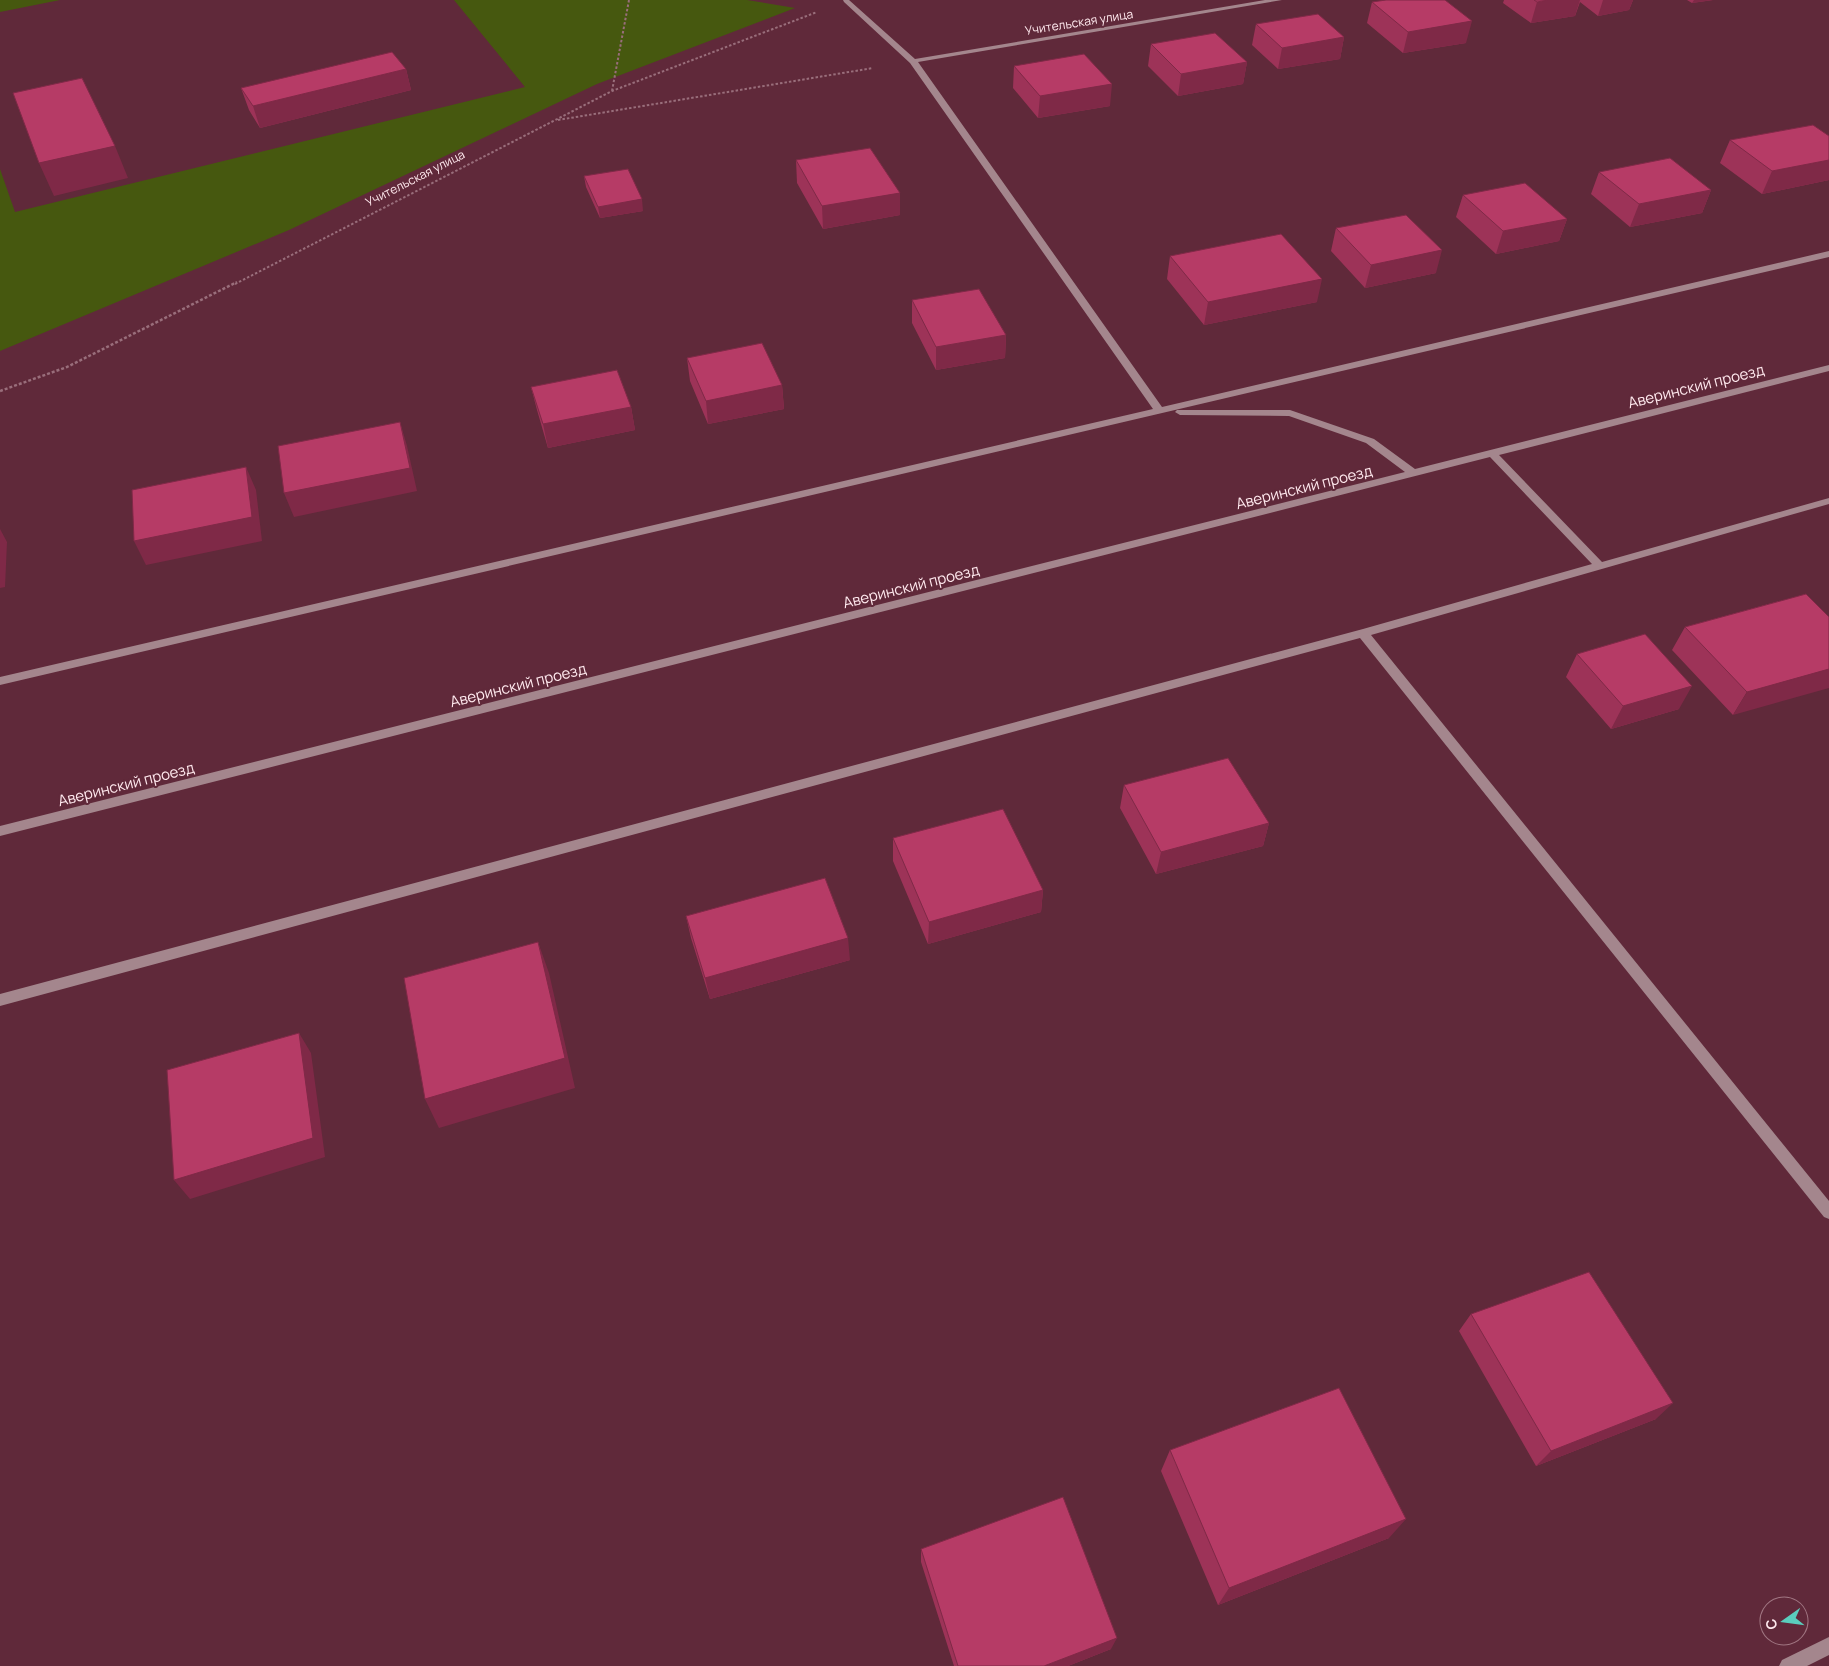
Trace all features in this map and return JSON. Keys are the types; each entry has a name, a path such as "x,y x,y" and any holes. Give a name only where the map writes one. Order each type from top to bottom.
{"street":[{"name":"Учительская улица","path":"913,61 1278,0"},
{"path":"846,1 913,61 1160,411"},
{"path":"0,681 1829,254"},
{"name":"Аверинский проезд","path":"0,831 1829,368"},
{"path":"1160,411 1290,413 1370,440 1415,474"},
{"path":"1493,454 1600,566"},
{"path":"0,1000 1363,633 1829,501"},
{"path":"1363,633 1829,1212"},
{"path":"1788,1666 1829,1646"}],"path":[{"path":"612,92 629,0"},
{"name":"Учительская улица","path":"0,391 67,367 177,314 612,92 846,1"},
{"path":"554,121 913,61"}],"green space":[{"path":"0,0 60,0 0,12"},
{"path":"454,0 747,0 795,8 597,84 289,230 0,351 0,169 15,212 525,87"}],"building":[{"path":"1386,0 1445,0 1472,21 1408,32 1372,2"},
{"path":"1318,14 1344,37 1282,48 1256,24"},
{"path":"1215,33 1247,62 1181,74 1151,44"},
{"path":"392,52 406,69 253,106 241,88"},
{"path":"1084,54 1112,84 1040,96 1014,66"},
{"path":"82,78 115,146 39,163 13,93"},
{"path":"1813,125 1829,136 1829,160 1772,171 1730,140"},
{"path":"870,148 900,193 822,206 796,160"},
{"path":"1670,158 1711,190 1639,204 1599,172"},
{"path":"628,169 642,199 598,207 584,176"},
{"path":"1525,183 1567,219 1503,231 1463,195"},
{"path":"1406,215 1442,250 1371,265 1336,228"},
{"path":"1281,234 1322,279 1208,302 1170,256"},
{"path":"979,289 1006,335 936,347 912,300"},
{"path":"762,343 782,385 706,401 687,358"},
{"path":"617,370 631,407 543,424 531,387"},
{"path":"400,422 410,468 284,493 278,446"},
{"path":"246,467 252,517 134,541 132,490"},
{"path":"1806,594 1829,617 1829,669 1747,692 1685,627"},
{"path":"1645,634 1692,686 1623,706 1577,654"},
{"path":"1228,758 1269,823 1161,852 1124,785"},
{"path":"1003,809 1043,890 929,922 893,838"},
{"path":"825,878 848,938 705,978 686,916"},
{"path":"538,942 565,1058 425,1099 404,978"},
{"path":"299,1033 313,1138 174,1180 167,1070"},
{"path":"1589,1272 1673,1403 1551,1451 1471,1314"},
{"path":"1339,1388 1406,1519 1229,1588 1170,1450"},
{"path":"1063,1497 1117,1638 1044,1666 958,1666 921,1549"}]}
